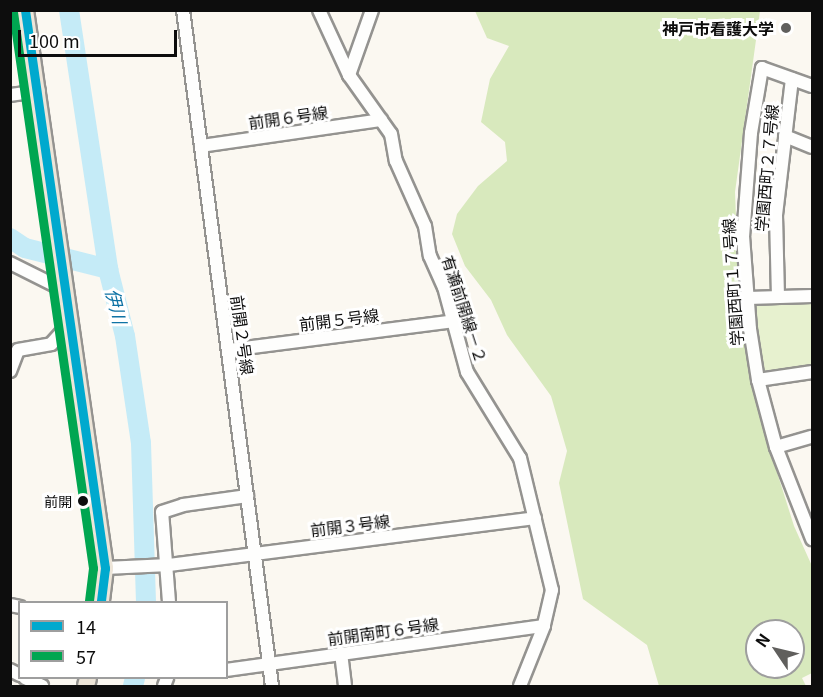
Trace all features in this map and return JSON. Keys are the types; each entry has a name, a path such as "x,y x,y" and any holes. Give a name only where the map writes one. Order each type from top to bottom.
{"main road":[{"path":"25,10 110,568 102,601"}],"street":[{"name":"前開２号線","path":"183,10 272,687"},
{"name":"有瀬前開線－２","path":"320,10 349,75 391,134 396,161 425,226 430,256 454,321 467,372 520,458 552,590 544,626 520,687"},
{"path":"349,75 372,10"},
{"name":"学園西町１７号線","path":"813,86 762,68 745,180 743,236 758,380 776,447 808,515 813,539"},
{"name":"学園西町２７号線","path":"778,297 776,215 792,79"},
{"path":"10,95 39,91"},
{"name":"前開６号線","path":"201,146 381,120"},
{"path":"785,136 813,147"},
{"path":"10,263 66,291"},
{"path":"748,298 813,296"},
{"name":"前開５号線","path":"228,350 454,321"},
{"path":"10,371 18,350 51,344 71,322"},
{"path":"758,380 813,372"},
{"path":"776,447 813,437"},
{"path":"169,601 169,565 162,512 183,505 247,496"},
{"name":"前開３号線","path":"110,568 169,565 535,518"},
{"name":"前開南町６号線","path":"228,670 544,626"},
{"path":"341,653 345,687"},
{"path":"26,679 42,687"}],"green space":[{"path":"475,11 760,11 735,192 740,320 764,431 794,526 812,566 812,673 805,676 805,619 745,619 745,679 802,679 806,686 659,686 647,645 583,599 559,483 567,451 551,396 507,335 491,300 465,266 452,234 457,214 478,186 507,161 505,142 481,122 490,79 509,46 487,38"},
{"path":"756,300 812,300 812,367 767,375 761,370 752,307"}],"waterway":[{"name":"伊川","path":"69,10 108,269 125,336 141,443 146,601"},
{"path":"10,238 25,248 108,269"},
{"name":"伊川","path":"133,686 135,679"}],"transit line":[{"name":"14","path":"25,10 105,568 101,601"},
{"name":"57","path":"13,12 93,568 89,601"}],"place":[{"name":"神戸市看護大学","path":"786,28"},
{"name":"前開","path":"83,501"}]}
